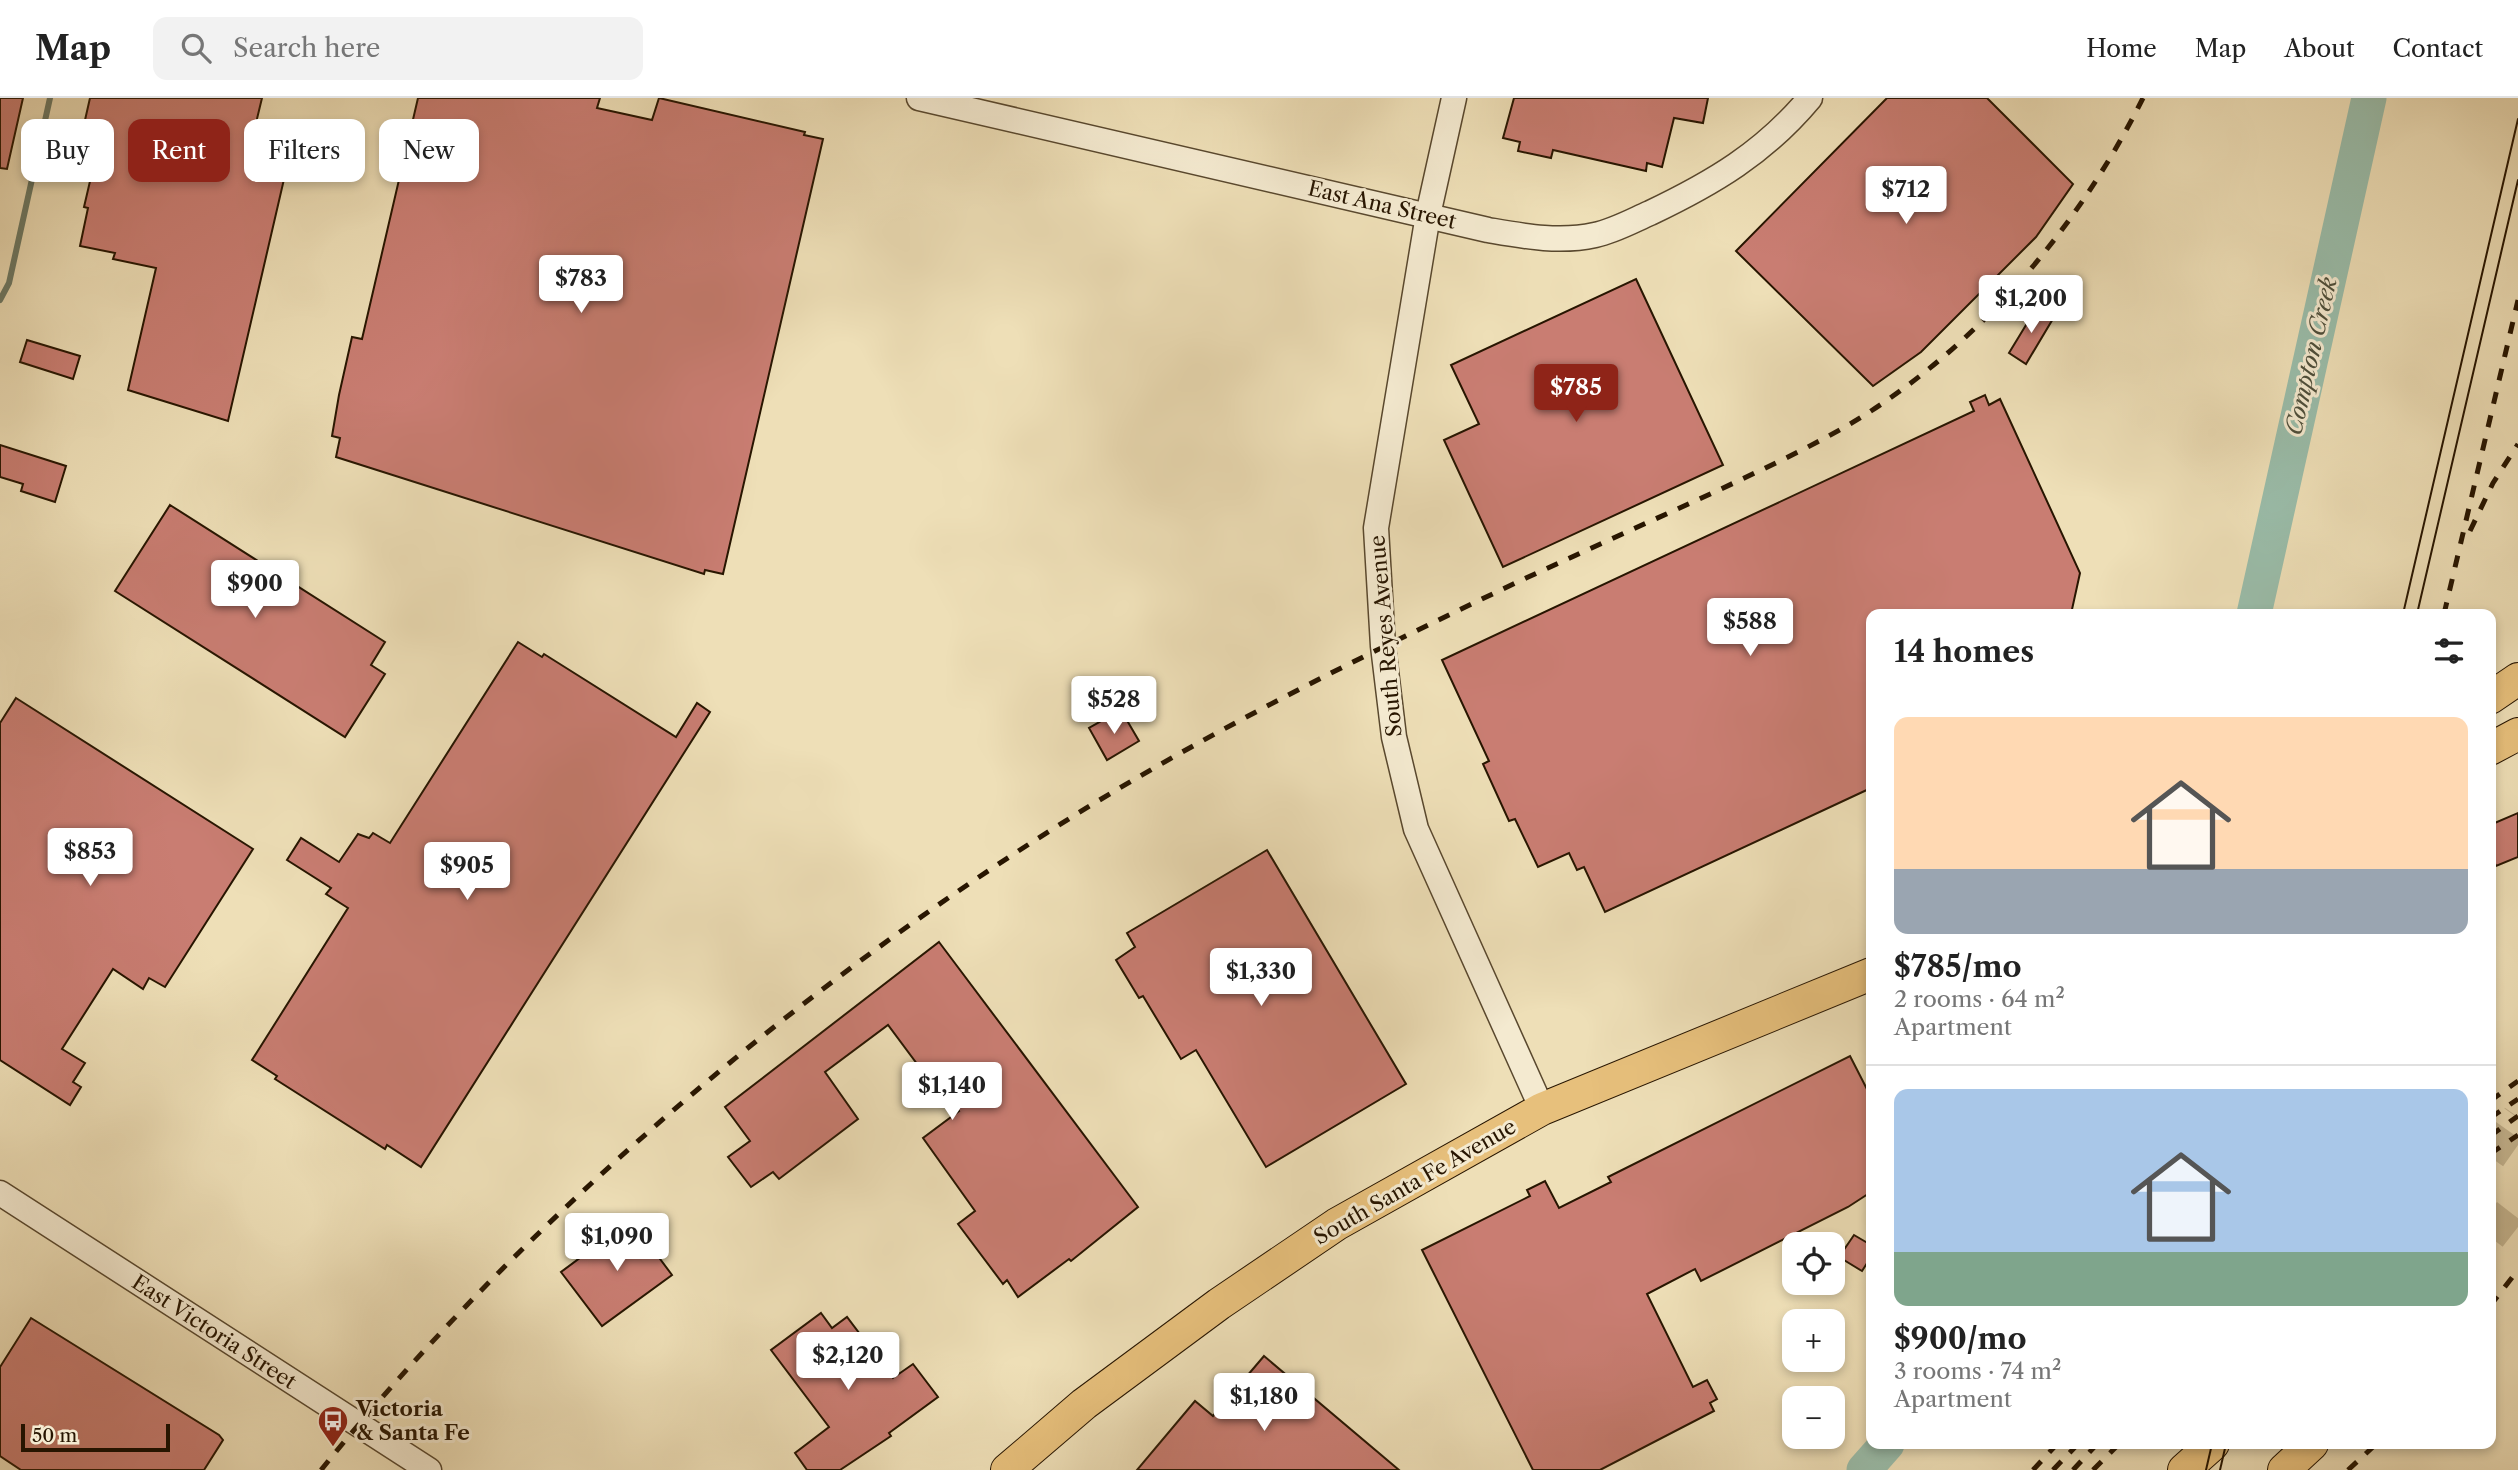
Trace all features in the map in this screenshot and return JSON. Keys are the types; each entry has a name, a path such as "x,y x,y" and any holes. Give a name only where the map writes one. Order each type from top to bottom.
{"main road":[{"path":"2496,694 2518,680"},
{"path":"2496,746 2518,733"},
{"name":"South Santa Fe Avenue","path":"1007,1470 1084,1404 1337,1224 1542,1109 1866,976"},
{"path":"2184,1470 2207,1449"},
{"path":"2284,1470 2307,1449"}],"street":[{"name":"East Ana Street","path":"919,98 1531,238 1564,239 1618,228 1695,193 1732,170 1765,143 1810,98"},
{"name":"South Reyes Avenue","path":"1454,98 1428,215 1376,528 1383,646 1394,737 1416,829 1542,1109"},
{"name":"East Victoria Street","path":"0,1194 429,1470"}],"building":[{"path":"0,98 23,98 7,169 0,168"},
{"path":"90,98 262,98 257,119 244,119 244,182 283,182 228,421 128,390 156,268 113,259 115,253 80,246 88,208 84,207 90,182 114,182 114,119 85,119"},
{"path":"418,98 600,98 597,108 652,120 659,98 805,132 804,135 823,139 723,574 705,570 704,574 336,457 340,438 332,436 352,337 362,339 398,182 479,182 479,119 413,119"},
{"path":"1514,98 1708,98 1703,123 1674,118 1662,167 1647,163 1646,171 1553,150 1551,158 1518,151 1520,142 1503,138"},
{"path":"1887,98 1987,98 2073,184 2036,237 1921,352 1873,386 1736,251"},
{"path":"1636,279 1723,465 1503,567 1444,440 1479,424 1451,365"},
{"path":"2037,307 2054,317 2026,364 2009,353"},
{"path":"27,340 80,356 73,379 20,362"},
{"path":"1985,395 1989,405 2000,399 2080,573 2072,609 1866,609 1866,790 1605,912 1584,867 1577,870 1569,853 1538,867 1515,819 1509,821 1483,764 1489,761 1442,660 1974,411 1970,402"},
{"path":"0,445 66,466 55,502 21,491 23,484 0,477"},
{"path":"170,505 385,642 371,665 385,674 345,737 115,591"},
{"path":"518,642 542,657 544,654 676,737 697,703 710,712 421,1167 387,1145 385,1149 275,1079 277,1076 252,1060 348,908 326,894 331,888 287,860 301,838 339,862 358,834 369,838 373,833 390,843"},
{"path":"16,698 253,849 165,987 149,978 143,989 113,969 62,1049 85,1063 73,1082 81,1087 70,1105 0,1060 0,723"},
{"path":"1125,717 1139,741 1107,760 1089,728 1105,719"},
{"path":"2518,813 2518,857 2496,866 2496,822"},
{"path":"1267,850 1406,1084 1266,1167 1196,1050 1181,1059 1143,996 1139,998 1116,960 1135,947 1127,933"},
{"path":"939,942 1138,1207 1071,1261 1069,1259 1018,1297 1007,1280 1003,1284 958,1224 975,1211 923,1138 959,1111 937,1081 932,1084 888,1025 825,1072 858,1119 779,1179 773,1172 751,1187 728,1157 750,1141 725,1107"},
{"path":"1850,1056 1866,1087 1866,1195 1798,1232 1782,1232 1782,1240 1701,1281 1695,1269 1647,1294 1693,1387 1707,1380 1717,1399 1710,1403 1714,1411 1600,1470 1533,1470 1422,1250 1530,1196 1527,1190 1545,1181 1559,1208 1611,1182 1608,1177"},
{"path":"631,1220 672,1275 602,1326 561,1272"},
{"path":"1854,1235 1866,1242 1866,1265 1862,1271 1845,1261 1845,1248"},
{"path":"821,1313 832,1328 847,1317 893,1378 913,1364 938,1397 889,1433 891,1436 840,1470 807,1470 795,1453 829,1427 771,1350"},
{"path":"31,1318 219,1435 223,1440 204,1470 21,1470 0,1456 0,1367"},
{"path":"1264,1356 1399,1470 1137,1470 1195,1401 1213,1416"}],"waterway":[{"path":"0,300 9,283 50,98"},
{"name":"Compton Creek","path":"2255,609 2369,98"},
{"name":"Compton Creek","path":"1864,1470 1883,1449"}],"tunnel":[{"path":"2496,1148 2518,1117"},
{"path":"2496,1229 2518,1201"}],"tram line":[{"path":"2404,609 2518,119"},
{"path":"2418,609 2518,180"},
{"path":"2206,1470 2211,1449"},
{"path":"2220,1470 2225,1449"}],"railway":[{"path":"321,1470 402,1375 489,1282 582,1192 679,1105 780,1022 883,944 988,871 1093,804 1253,714 1471,604 1796,453 1853,422 1914,381 1993,311 2028,272 2091,188 2143,98"},
{"path":"2445,609 2518,300"},
{"path":"2470,531 2493,483 2518,444"},
{"path":"2496,1097 2518,1081"},
{"path":"2496,1114 2518,1099"},
{"path":"2496,1132 2518,1116"},
{"path":"2496,1150 2518,1135"},
{"path":"2496,1298 2518,1270"},
{"path":"2033,1470 2052,1449"},
{"path":"2053,1470 2073,1449"},
{"path":"2073,1470 2092,1449"},
{"path":"2093,1470 2114,1449"},
{"path":"2348,1470 2371,1449"}],"place":[{"name":"Victoria & Santa Fe","path":"333,1448"}]}
